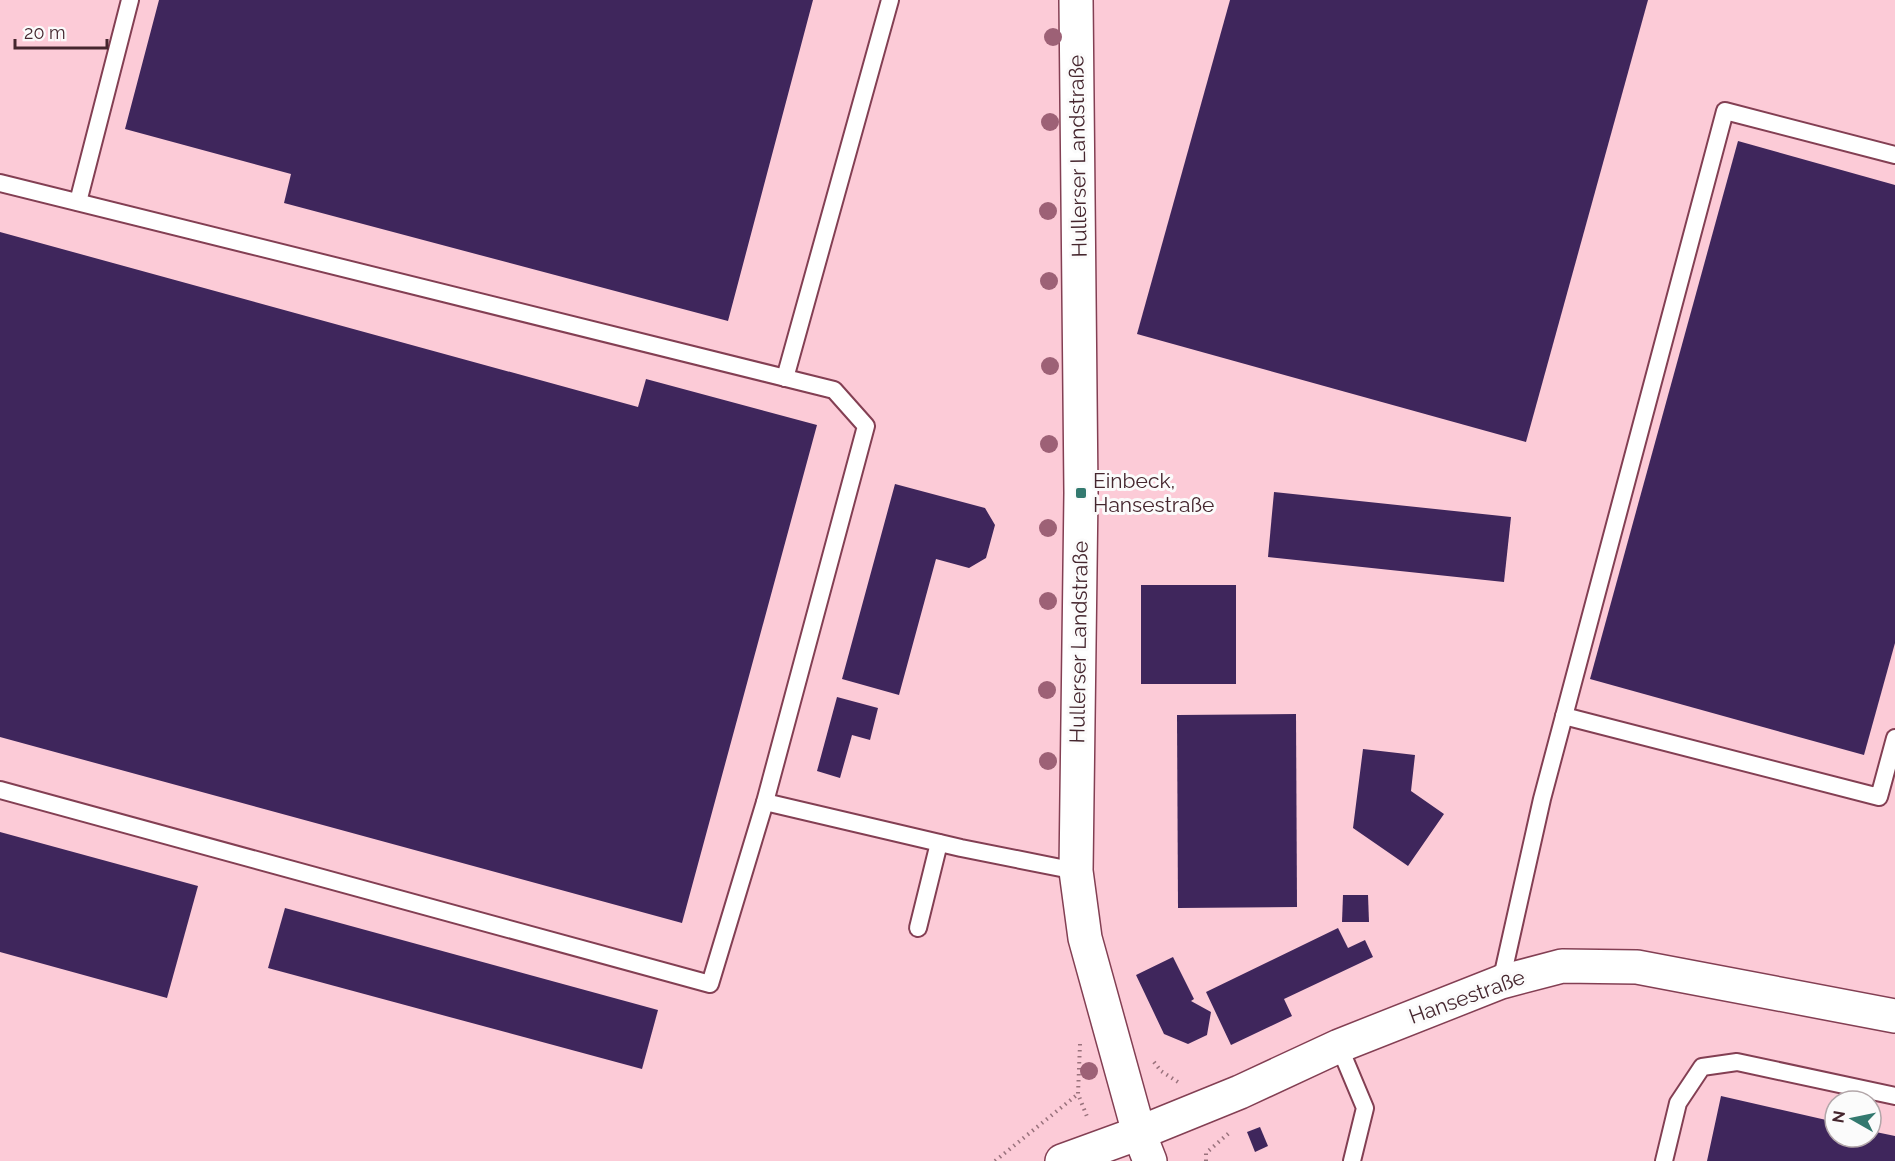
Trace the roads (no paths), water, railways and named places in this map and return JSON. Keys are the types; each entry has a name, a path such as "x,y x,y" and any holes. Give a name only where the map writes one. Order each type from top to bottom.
{"street":[{"name":"Hullerser Landstraße","path":"1076,0 1081,493 1076,871 1085,938 1145,1147"},
{"name":"Hansestraße","path":"1062,1161 1100,1147 1145,1147 1240,1092 1339,1046 1502,982 1562,966 1637,967 1895,1016"}],"lane":[{"path":"78,202 130,0"},
{"path":"785,378 891,0"},
{"path":"1502,982 1542,799 1725,111 1895,155"},
{"path":"0,183 834,390 866,426 765,802 710,984 0,790"},
{"path":"1564,716 1879,797 1895,738"},
{"path":"765,802 939,843 1076,871"},
{"path":"918,928 939,843"},
{"path":"1339,1046 1365,1108 1352,1161"},
{"path":"1664,1161 1678,1103 1702,1067 1737,1062 1895,1096"}],"place":[{"name":"Einbeck, Hansestraße","path":"1081,493"}]}
